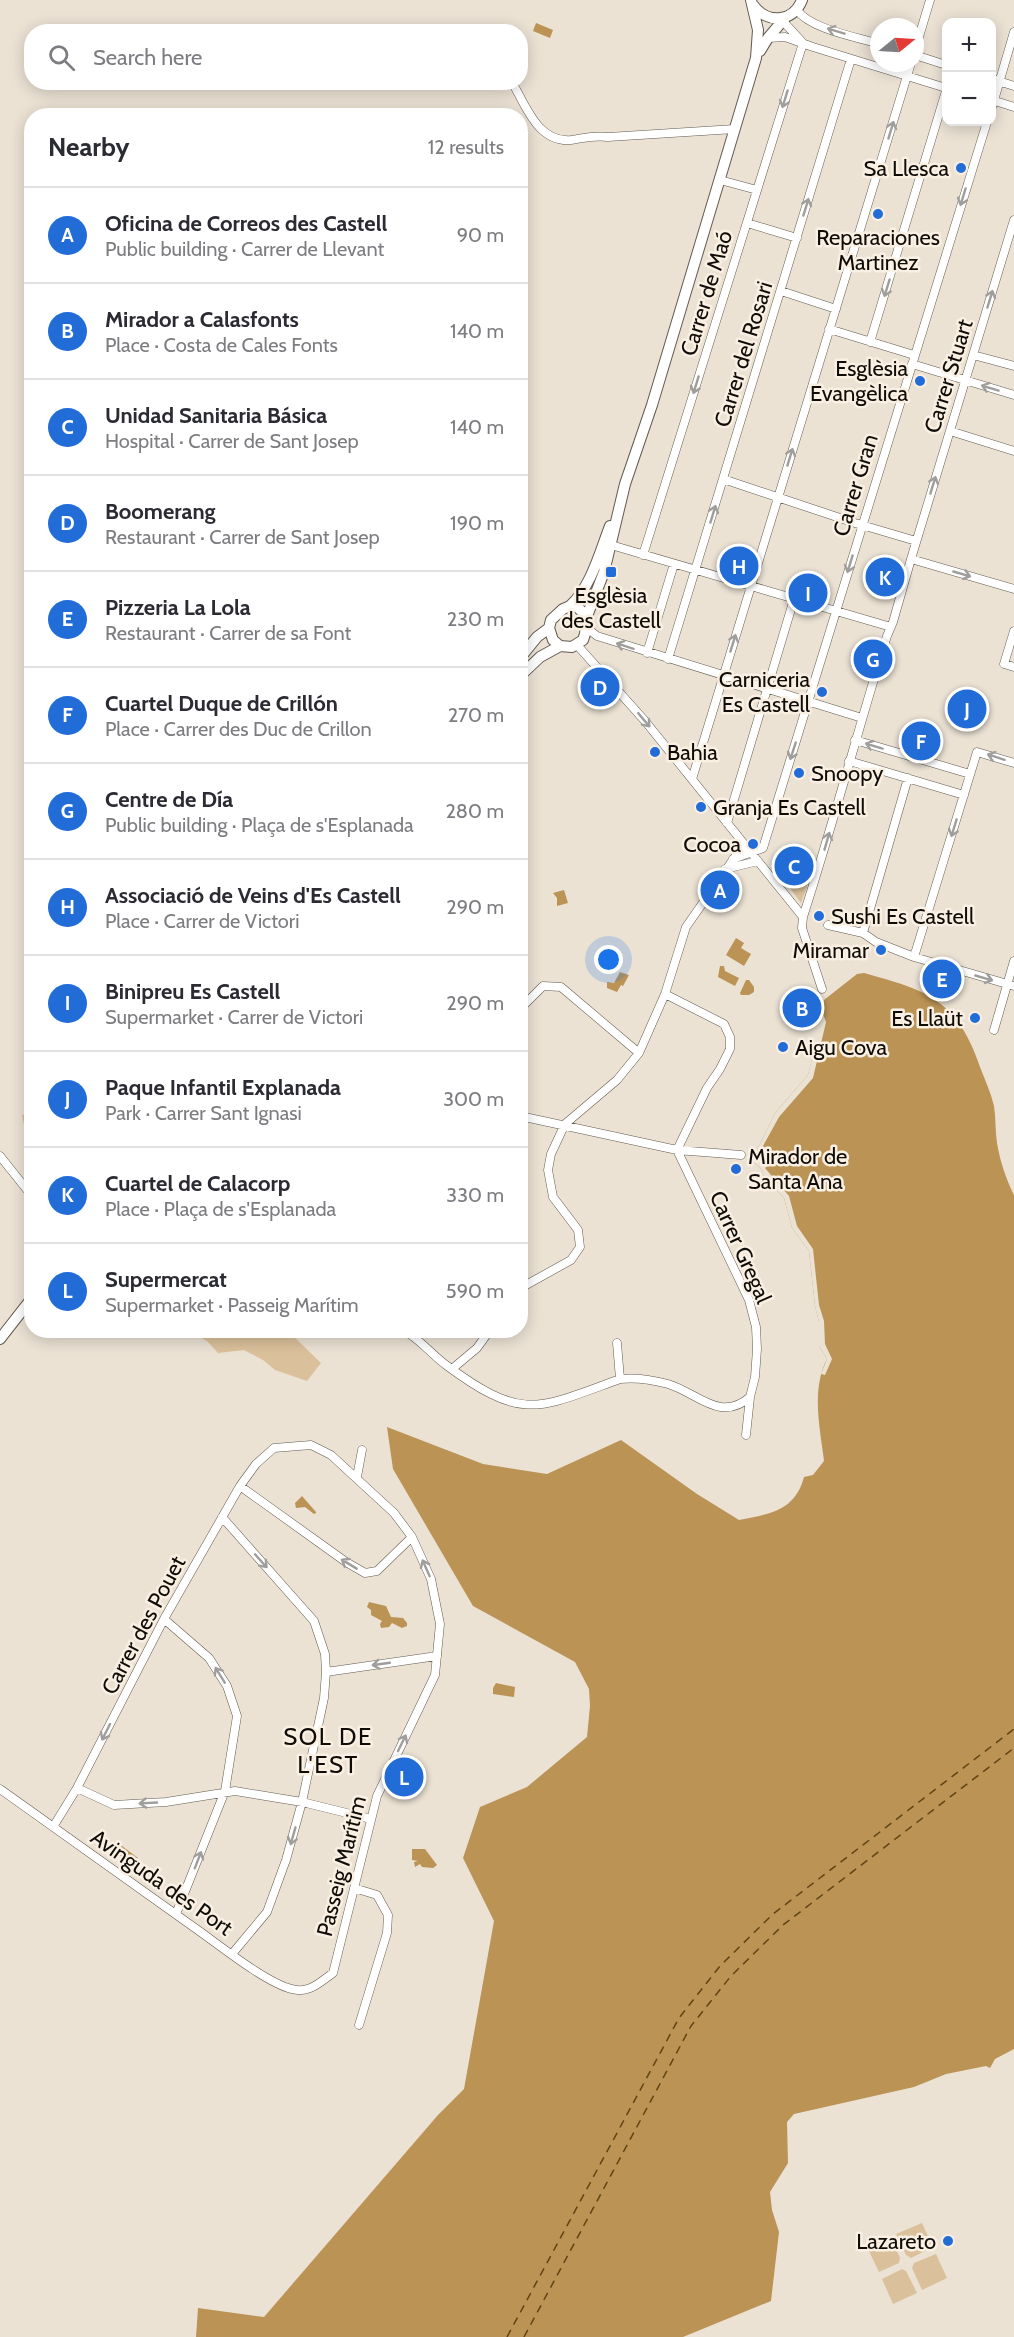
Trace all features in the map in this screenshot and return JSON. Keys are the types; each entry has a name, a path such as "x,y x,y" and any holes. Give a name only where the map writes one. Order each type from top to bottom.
{"main road":[{"path":"752,2 764,16 782,19"},
{"path":"528,647 537,636 549,628 554,616 570,606 578,597 593,568 626,484 757,56 758,30 752,2"},
{"path":"757,56 782,19 800,5"},
{"path":"528,668 540,657 560,646 572,647 583,640 587,628 587,616 604,572 626,484"},
{"path":"570,606 580,608 587,616"},
{"path":"549,628 553,640 560,646"},
{"path":"0,1339 24,1308"}],"street":[{"path":"924,20 930,0"},
{"path":"800,5 804,18 821,26 870,41"},
{"path":"782,19 803,43"},
{"path":"996,77 1014,32"},
{"path":"768,38 785,37 942,89"},
{"name":"Carrer de Maó","path":"643,555 803,43"},
{"path":"924,57 942,63"},
{"name":"Carrer del Rosari","path":"668,659 851,59"},
{"path":"692,779 908,72"},
{"path":"996,80 1014,86"},
{"path":"516,90 526,108"},
{"path":"870,342 942,103"},
{"path":"996,103 1014,107"},
{"path":"528,112 541,130 553,138 570,140 593,135 735,129"},
{"name":"Carrer Gran","path":"752,853 763,848 986,126"},
{"path":"720,180 757,190"},
{"name":"Carrer Stuart","path":"862,718 1014,220"},
{"path":"747,223 797,238"},
{"path":"781,291 836,309"},
{"path":"829,329 914,356"},
{"path":"973,355 1014,366"},
{"path":"912,364 1014,395"},
{"path":"950,432 1014,451"},
{"path":"723,479 916,541"},
{"path":"611,545 891,627"},
{"path":"910,559 1014,589"},
{"path":"647,653 674,564"},
{"path":"727,823 794,599"},
{"path":"587,628 597,636 647,653 862,718 802,928 822,989"},
{"path":"1014,631 1004,664 1014,667"},
{"path":"577,645 645,721 804,917"},
{"path":"855,740 970,774"},
{"path":"914,957 977,752 1014,763"},
{"path":"849,761 964,795"},
{"path":"862,933 908,778"},
{"path":"528,1283 571,1260 580,1247 578,1230 553,1197 548,1170 551,1154 565,1124 617,1080 639,1053 665,994 686,927 744,844"},
{"path":"733,859 752,853"},
{"path":"725,869 758,861"},
{"path":"828,925 862,933 876,942 914,957 1011,985"},
{"path":"994,1030 1011,985 1014,961"},
{"path":"528,1000 543,986 561,987 639,1053"},
{"path":"665,994 724,1024 729,1037 730,1049 677,1150"},
{"path":"528,1117 677,1150 741,1155"},
{"name":"Carrer Gregal","path":"677,1150 749,1300 756,1327 758,1349 746,1435"},
{"path":"0,1156 24,1186"},
{"path":"413,1338 487,1393 523,1405 555,1403 620,1379 631,1378 669,1384 720,1407 732,1408 742,1404 750,1397"},
{"path":"452,1369 477,1348 484,1338"},
{"path":"617,1343 620,1379"},
{"name":"Passeig Marítim","path":"274,1448 311,1445 331,1455 394,1513 412,1538 431,1579 440,1624 435,1675 376,1796 333,1973 310,1989"},
{"name":"Carrer des Pouet","path":"53,1827 77,1788 164,1619 240,1486 256,1464 274,1448"},
{"path":"357,1477 362,1450"},
{"path":"240,1486 346,1562 365,1573 377,1571 412,1538"},
{"path":"222,1517 314,1621 325,1653 326,1672 324,1698 302,1802 286,1860 267,1912 232,1954"},
{"path":"164,1619 209,1658 227,1686 237,1716 225,1791 177,1914"},
{"path":"326,1672 437,1656"},
{"path":"77,1788 114,1805 166,1802 235,1791 302,1802 371,1819"},
{"name":"Avinguda des Port","path":"0,1789 267,1977 293,1990 310,1989"},
{"path":"354,1888 377,1895 388,1915 387,1933 359,2025"}],"shaded area":[{"path":"536,23 553,30 550,38 533,31"},
{"path":"783,875 788,882 804,887 806,880 809,881 801,903 781,876"},
{"path":"564,890 568,903 557,906 557,898 553,893"},
{"path":"736,938 744,943 741,948 751,954 744,966 726,955"},
{"path":"720,966 724,966 725,971 739,978 735,986 718,977"},
{"path":"620,972 629,975 623,986 621,985 617,992 607,988 607,982 614,983"},
{"path":"864,973 923,993 938,1002 961,1027 971,1044 991,1096 1000,1156 1014,1195 1014,2049 995,2059 990,2068 986,2066 946,2074 914,2087 794,2114 787,2122 788,2163 770,2192 772,2210 779,2232 771,2301 683,2337 196,2337 198,2308 264,2317 438,2115 464,2089 494,1921 463,1858 480,1807 527,1787 587,1737 589,1689 575,1662 473,1606 393,1469 387,1427 483,1464 547,1474 621,1440 697,1494 739,1520 771,1513 788,1504 800,1488 804,1477 813,1475 824,1461 818,1396 819,1383 827,1359 819,1346 819,1322 809,1251 792,1228 784,1198 765,1179 762,1170 754,1162 754,1156 775,1113 808,1075 822,1021 824,1000 857,974"},
{"path":"746,980 749,980 754,987 754,992 741,995 740,993"},
{"path":"202,1338 295,1338 321,1363 307,1381 275,1370 263,1360 244,1350 218,1353"},
{"path":"302,1496 316,1513 314,1514 305,1507 296,1508 295,1503"},
{"path":"369,1602 386,1606 391,1617 403,1618 407,1626 402,1628 392,1623 389,1627 381,1628 382,1621 371,1615 371,1610 367,1607"},
{"path":"496,1683 515,1687 514,1697 493,1694"},
{"path":"122,1846 138,1858 133,1865 117,1853 118,1848"},
{"path":"412,1849 425,1849 437,1865 433,1868 422,1867 420,1864 415,1867 414,1862 418,1861 412,1860"},
{"path":"922,2223 933,2247 911,2258 906,2255 896,2234"},
{"path":"891,2237 900,2258 899,2263 879,2272 867,2247"},
{"path":"936,2254 947,2278 922,2290 912,2268 914,2263"},
{"path":"902,2269 906,2271 917,2293 893,2304 882,2279"}],"pier":[{"path":"823,1014 826,1022 813,1078 779,1117 763,1146 769,1165 765,1168 789,1196 797,1226 813,1249 819,1305 824,1321 825,1344 832,1359 825,1375 821,1374 827,1359 819,1346 819,1322 809,1251 792,1228 784,1198 765,1179 762,1170 754,1162 754,1156 775,1113 808,1075"}],"ferry route":[{"path":"507,2337 679,2018 720,1966 773,1914 1014,1729"},
{"path":"524,2337 691,2026 731,1976 783,1925 1014,1748"}],"place":[{"name":"Sa Llesca","path":"961,168"},
{"name":"Reparaciones Martinez","path":"878,214"},
{"name":"Esglèsia Evangèlica","path":"920,381"},
{"name":"Associació de Veins d'Es Castell","path":"739,566"},
{"name":"Esglèsia des Castell","path":"611,572"},
{"name":"Cuartel de Calacorp","path":"885,577"},
{"name":"Binipreu Es Castell","path":"808,593"},
{"name":"Centre de Día","path":"873,659"},
{"name":"Boomerang","path":"600,687"},
{"name":"Carniceria Es Castell","path":"822,692"},
{"name":"Paque Infantil Explanada","path":"967,709"},
{"name":"Cuartel Duque de Crillón","path":"921,741"},
{"name":"Bahia","path":"655,752"},
{"name":"Snoopy","path":"799,773"},
{"name":"Granja Es Castell","path":"701,807"},
{"name":"Cocoa","path":"753,844"},
{"name":"Unidad Sanitaria Básica","path":"794,866"},
{"name":"Oficina de Correos des Castell","path":"720,890"},
{"name":"Sushi Es Castell","path":"819,916"},
{"name":"Miramar","path":"881,950"},
{"name":"Pizzeria La Lola","path":"942,979"},
{"name":"Mirador a Calasfonts","path":"802,1008"},
{"name":"Es Llaüt","path":"975,1018"},
{"name":"Aigu Cova","path":"783,1047"},
{"name":"Mirador de Santa Ana","path":"736,1169"},
{"name":"Supermercat","path":"404,1777"},
{"name":"Lazareto","path":"948,2241"}],"district":[{"name":"SOL DE L'EST","path":"328,1751"}]}
